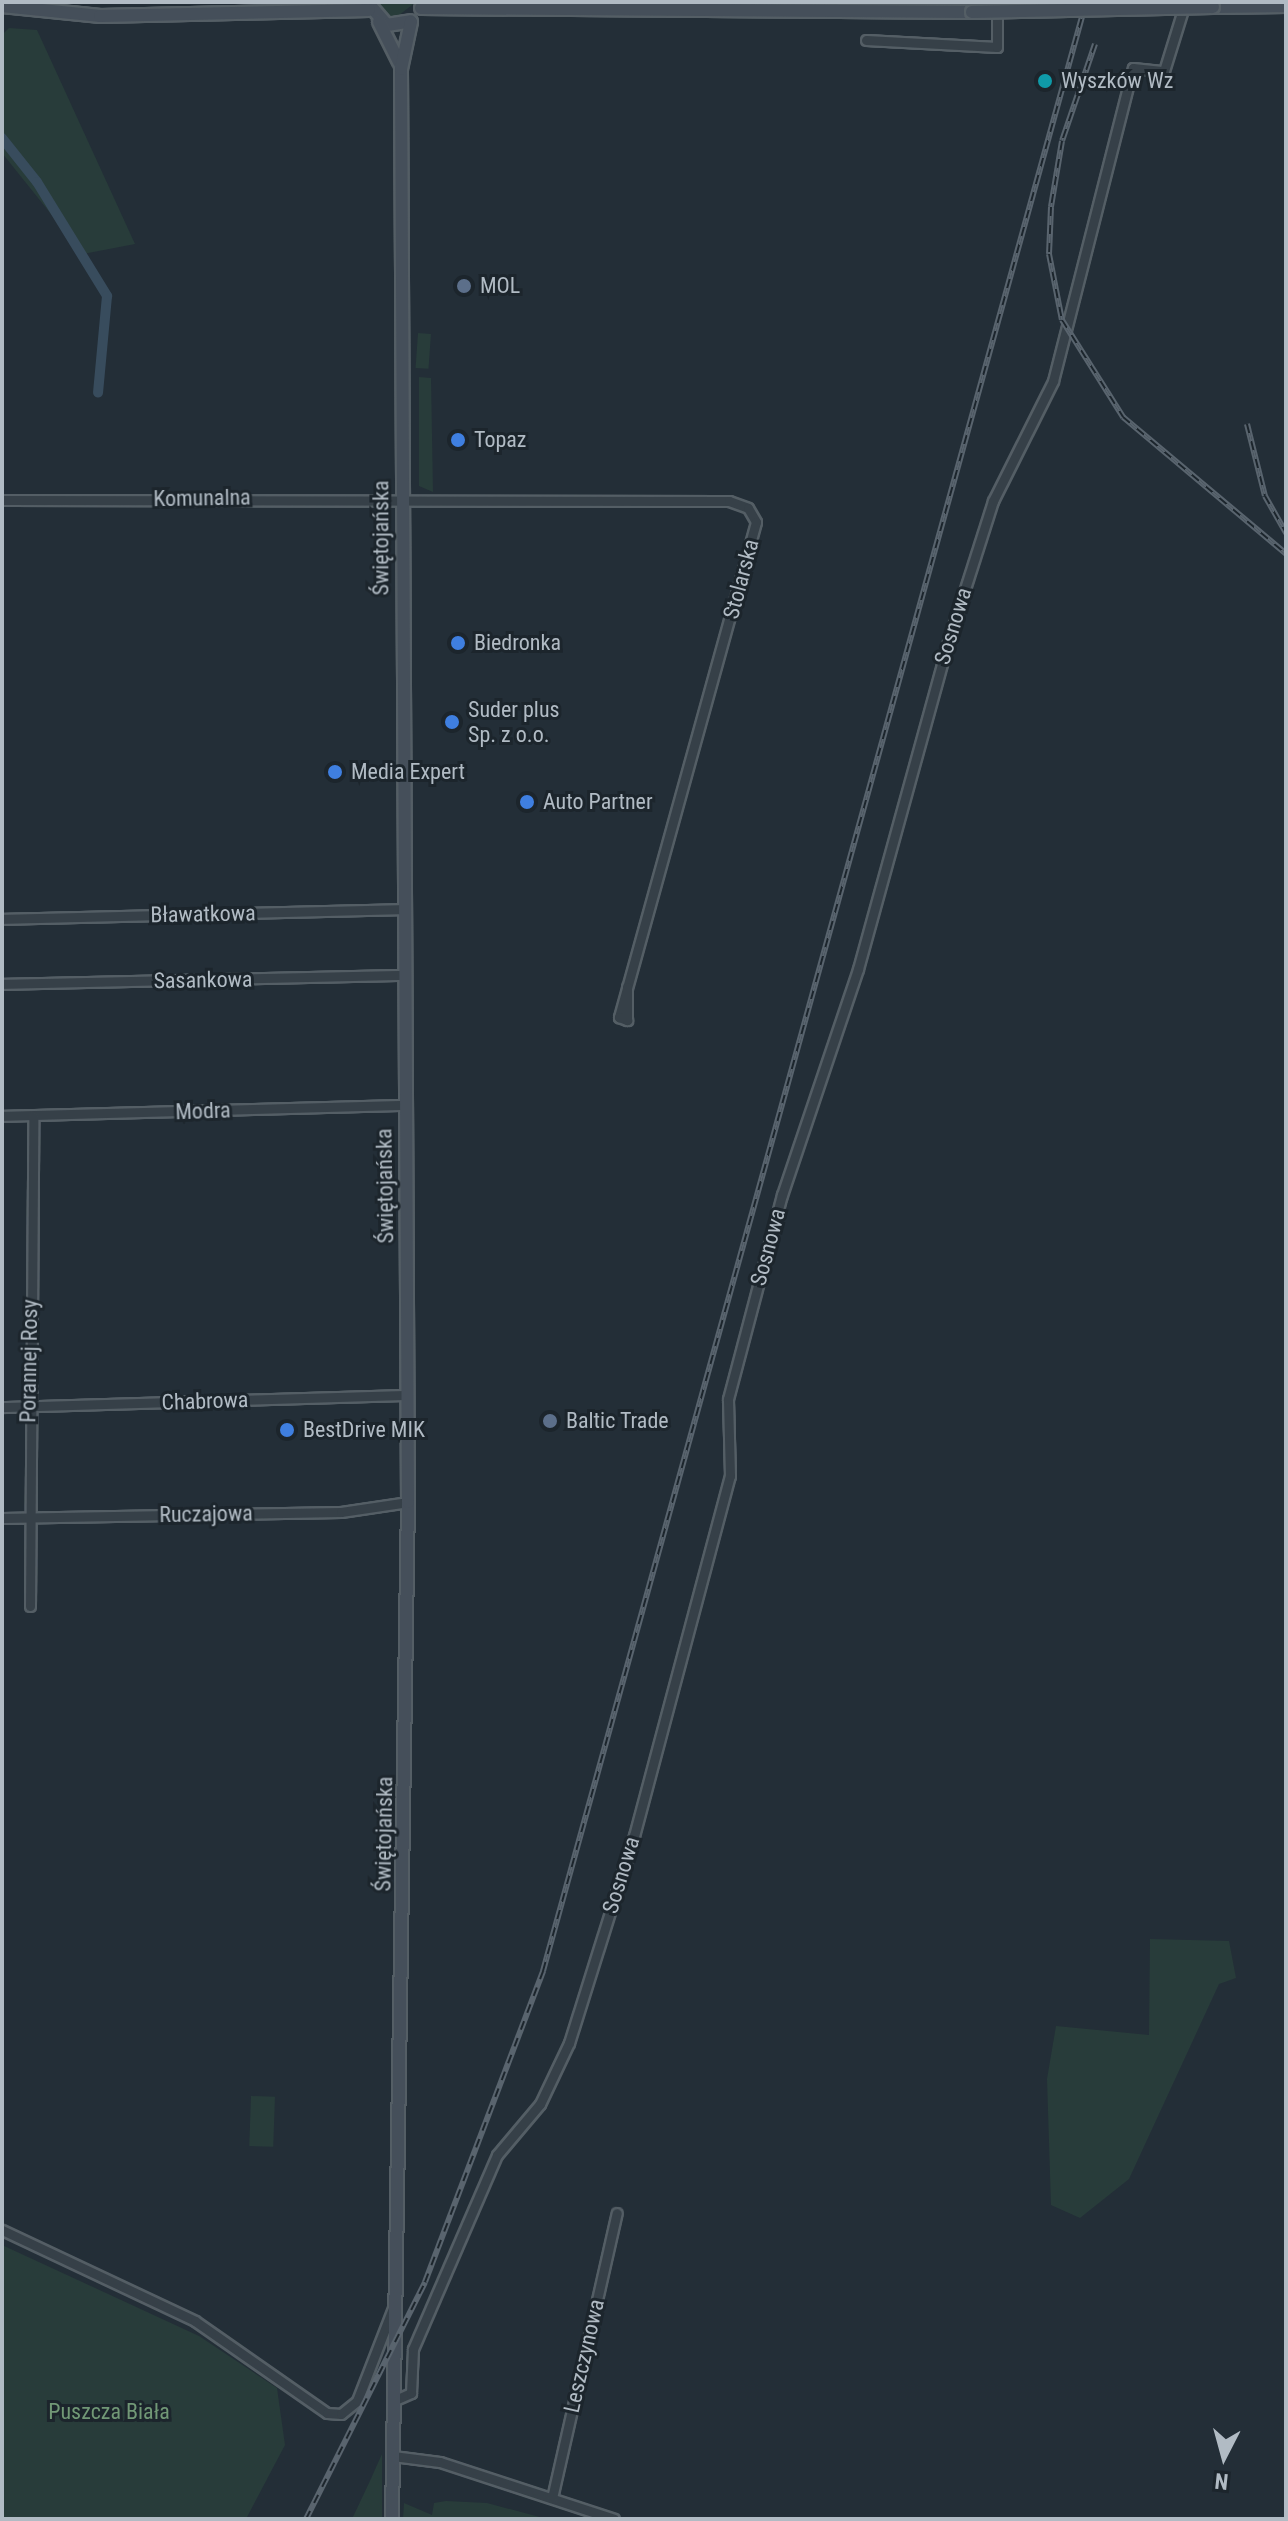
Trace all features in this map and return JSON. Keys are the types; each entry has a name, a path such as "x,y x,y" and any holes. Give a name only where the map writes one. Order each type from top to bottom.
{"street":[{"path":"622,2 695,10"},
{"path":"866,40 997,47 997,2"},
{"name":"Sosnowa","path":"393,2401 411,2393 413,2349 497,2155 540,2104 574,2026 730,1476 728,1399 782,1195 858,969 993,501 1053,381 1133,68 1164,71 1186,2"},
{"path":"379,22 411,22 422,5 972,12 1286,6"},
{"path":"2,6 100,16 368,6"},
{"name":"Świętojańska","path":"368,6 401,69"},
{"name":"Świętojańska","path":"392,2519 408,1502 401,69 411,22"},
{"name":"Komunalna","path":"2,500 401,498"},
{"name":"Stolarska","path":"401,498 729,501 748,508 756,522 627,987"},
{"name":"Bławatkowa","path":"2,919 403,909"},
{"name":"Sasankowa","path":"2,984 404,975"},
{"name":"Modra","path":"2,1116 404,1105"},
{"name":"Porannej Rosy","path":"30,1606 28,1406 33,1116"},
{"name":"Chabrowa","path":"2,1407 408,1395"},
{"name":"Ruczajowa","path":"2,1518 341,1512 408,1502"},
{"name":"Leszczynowa","path":"552,2498 617,2213"},
{"name":"Świętojańska","path":"2,2230 195,2321 327,2413 341,2414 357,2401 395,2303"},
{"path":"393,2456 440,2462 614,2519"}],"green space":[{"path":"373,2 416,2 394,19"},
{"path":"9,28 37,30 135,244 83,254 2,153 2,35"},
{"path":"418,333 431,334 429,369 416,368"},
{"path":"419,377 431,378 433,492 419,486"},
{"path":"1150,1939 1229,1941 1236,1978 1219,1984 1129,2179 1080,2218 1051,2205 1047,2079 1056,2026 1149,2035"},
{"path":"251,2096 275,2097 273,2147 249,2146"},
{"name":"Puszcza Biała","path":"2,2245 199,2336 277,2388 285,2445 246,2519 2,2519"},
{"path":"382,2454 382,2519 352,2519 369,2483"},
{"path":"404,2503 432,2515 434,2503 487,2503 547,2519 403,2519"}],"waterway":[{"path":"2,138 37,182 107,296 98,393"}],"railway":[{"path":"306,2519 425,2282 543,1971 1086,2"},
{"path":"1095,44 1062,141 1051,207 1049,254 1062,320 1123,417 1286,554"},
{"path":"1247,424 1265,496 1286,533"}],"place":[{"name":"Wyszków Wz","path":"1045,81"},
{"name":"MOL","path":"464,286"},
{"name":"Topaz","path":"458,440"},
{"name":"Biedronka","path":"458,643"},
{"name":"Suder plus Sp. z o.o.","path":"452,722"},
{"name":"Media Expert","path":"335,772"},
{"name":"Auto Partner","path":"527,802"},
{"name":"Baltic Trade","path":"550,1421"},
{"name":"BestDrive MIK","path":"287,1430"}]}
